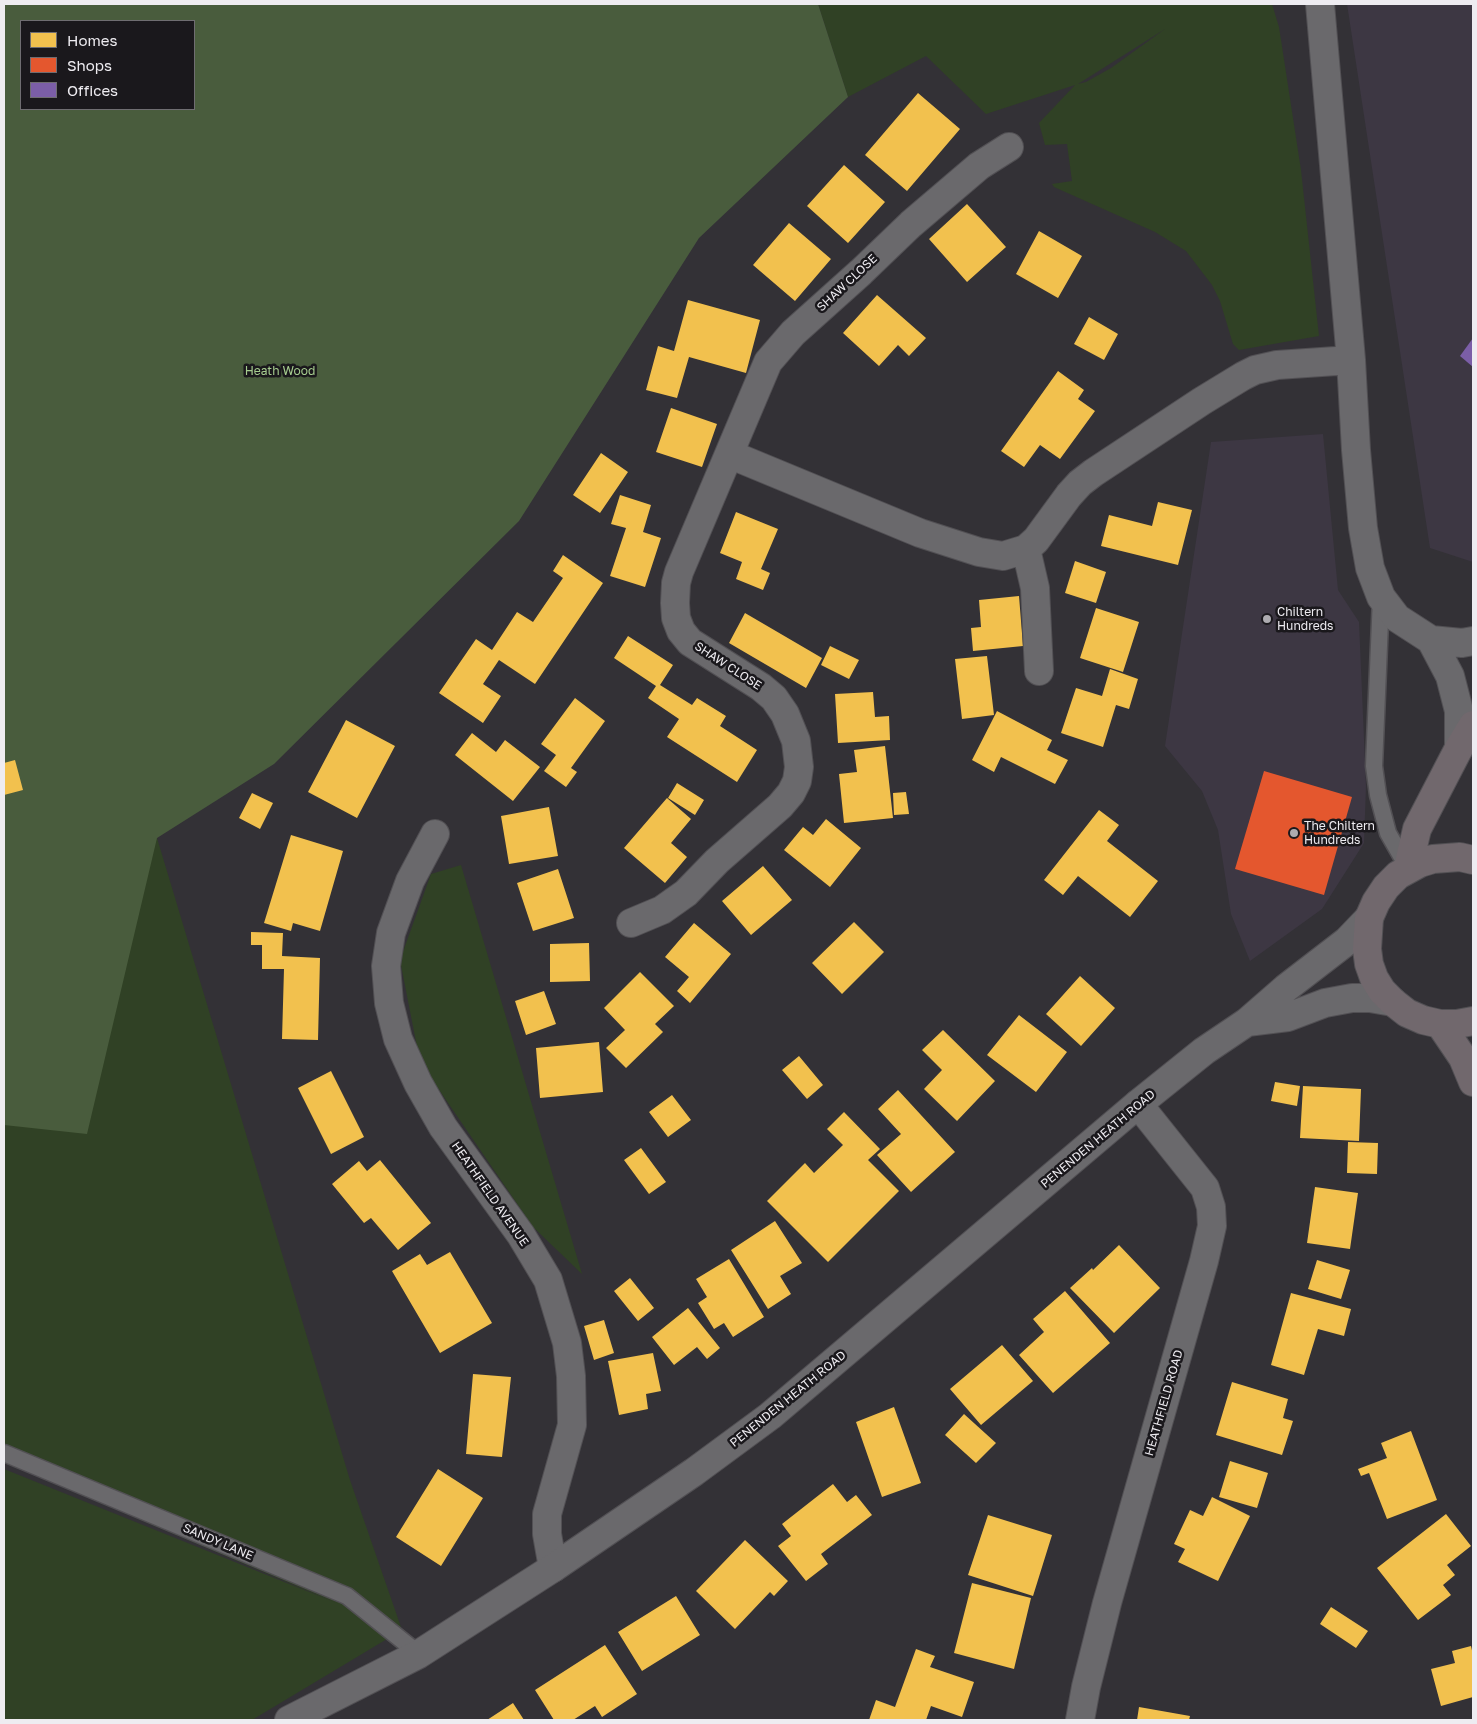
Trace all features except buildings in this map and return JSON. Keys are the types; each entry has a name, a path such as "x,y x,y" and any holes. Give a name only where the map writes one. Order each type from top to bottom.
{"highway":[{"path":"1408,868 1417,828 1473,725"},
{"path":"1473,860 1460,857 1433,859 1408,868 1398,875 1386,887 1376,902 1369,918 1367,948 1369,964 1374,978 1393,1002 1407,1013 1423,1020 1440,1024 1457,1024 1473,1021"},
{"path":"1440,1024 1463,1058 1473,1082"}],"street":[{"path":"1320,4 1351,360 1356,450 1363,528 1370,568 1381,597 1397,618 1431,640 1462,643 1473,642"},
{"name":"SHAW CLOSE","path":"631,923 662,910 686,893 717,861 780,806 792,793 797,781 799,767 796,741 785,714 774,698 743,675 690,642 681,631 676,618 675,590 679,572 768,362 787,339 911,224 979,166 1009,147"},
{"path":"729,454 866,512 953,544 993,556 1013,554 1026,549 1036,540 1058,509 1080,483 1202,401 1243,376 1255,370 1277,365 1351,360"},
{"path":"1026,549 1035,588 1040,672"},
{"path":"1431,640 1450,676 1459,711 1459,748"},
{"name":"HEATHFIELD AVENUE","path":"435,834 410,881 391,933 386,966 389,1003 398,1039 418,1083 439,1120 521,1236 548,1280 567,1343 571,1376 572,1425 547,1514 547,1534 553,1568"},
{"name":"PENENDEN HEATH ROAD","path":"289,1720 419,1654 553,1568 694,1472 770,1416 1138,1104 1204,1051 1247,1022 1286,988 1347,941 1369,918"},
{"name":"PENENDEN HEATH ROAD","path":"1247,1022 1288,1017 1325,1004 1352,998 1370,998 1393,1002"},
{"name":"HEATHFIELD ROAD","path":"1080,1720 1086,1687 1107,1603 1204,1261 1212,1226 1212,1207 1205,1188 1138,1104"}],"lane":[{"path":"1381,597 1374,766 1378,795 1388,833 1408,868"},
{"name":"SANDY LANE","path":"4,1453 347,1596 419,1654"}],"shaded area":[{"path":"1347,4 1473,4 1473,562 1430,548"},
{"path":"1323,434 1338,590 1359,622 1366,786 1364,843 1322,909 1250,961 1231,914 1218,830 1202,791 1165,746 1211,442"}],"green space":[{"name":"Heath Wood","path":"4,4 818,4 848,97 699,238 519,521 274,764 157,838 87,1134 4,1125"},
{"path":"818,4 1272,4 1279,27 1301,170 1319,336 1239,350 1233,344 1220,301 1212,285 1186,251 1155,232 1054,187 1052,184 1072,181 1067,144 1045,145 1039,123 1075,85 986,114 926,56 848,97","holes":["1165,29 1111,68 1086,82 1078,84"]},
{"path":"157,838 350,1480 402,1630 252,1720 4,1720 4,1469 339,1604 4,1462 4,864"},
{"path":"461,865 582,1274 533,1227 420,1062 400,960 431,874"}],"place":[{"name":"Chiltern Hundreds","path":"1267,619"},
{"name":"The Chiltern Hundreds","path":"1294,833"}]}
